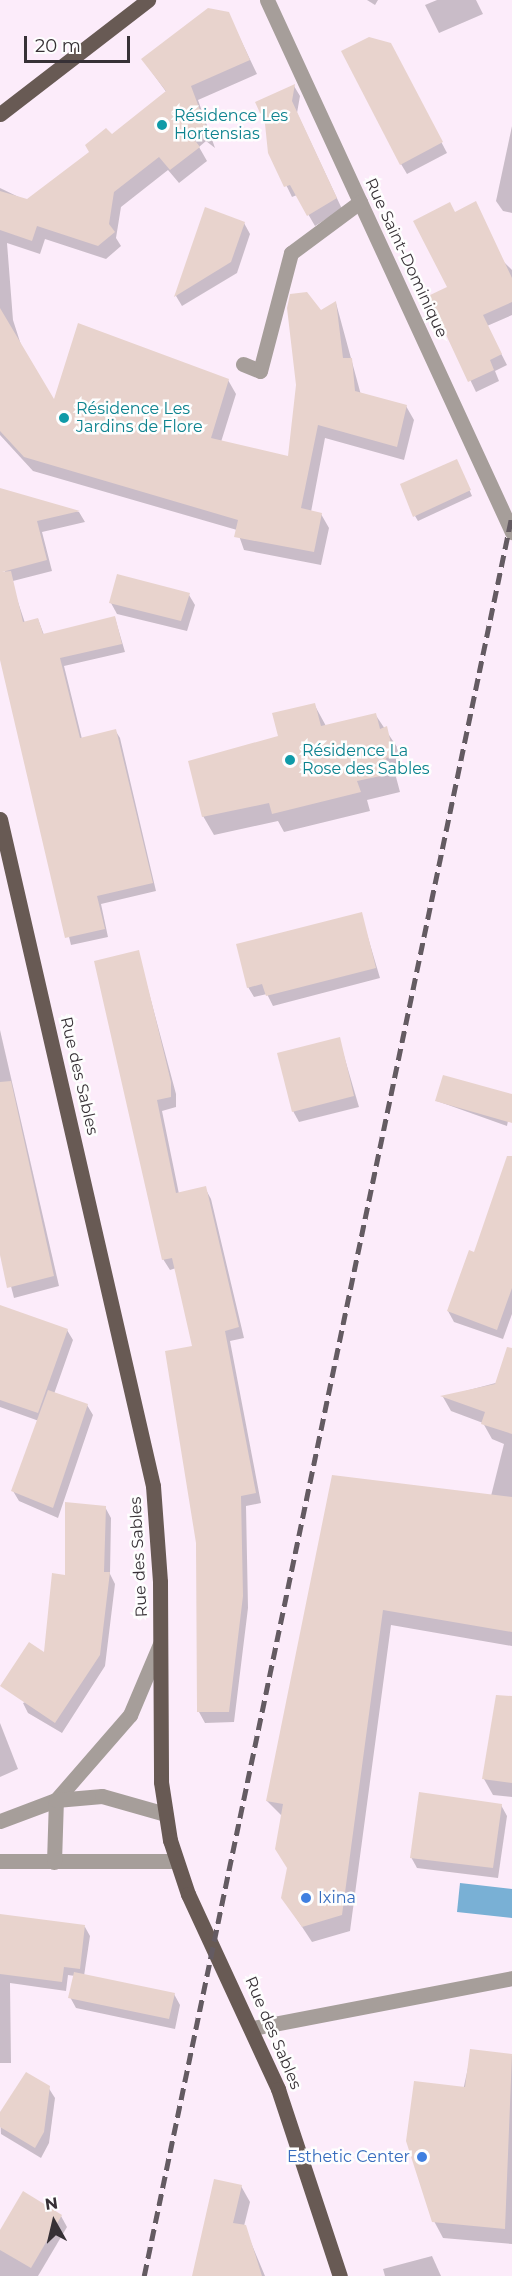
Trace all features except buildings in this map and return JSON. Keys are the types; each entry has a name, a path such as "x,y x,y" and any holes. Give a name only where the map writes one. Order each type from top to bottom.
{"main road":[{"path":"0,114 148,0"},
{"name":"Rue des Sables","path":"0,819 153,1485 162,1642 165,1814 176,1861 253,2028 340,2276"}],"street":[{"name":"Rue Saint-Dominique","path":"267,0 512,532"},
{"path":"243,364 260,371 291,253 360,202"},
{"path":"54,1862 56,1800 130,1715 162,1642"},
{"path":"0,1821 56,1800 102,1796 165,1814"},
{"path":"0,1861 176,1861"},
{"path":"253,2028 512,1978"}],"water":[{"path":"460,1883 512,1889 512,1918 457,1912"}],"railway":[{"path":"144,2276 512,515"}],"place":[{"name":"Résidence Les Hortensias","path":"162,125"},
{"name":"Résidence Les Jardins de Flore","path":"64,418"},
{"name":"Résidence La Rose des Sables","path":"290,760"},
{"name":"Ixina","path":"306,1898"},
{"name":"Esthetic Center","path":"422,2157"}]}
